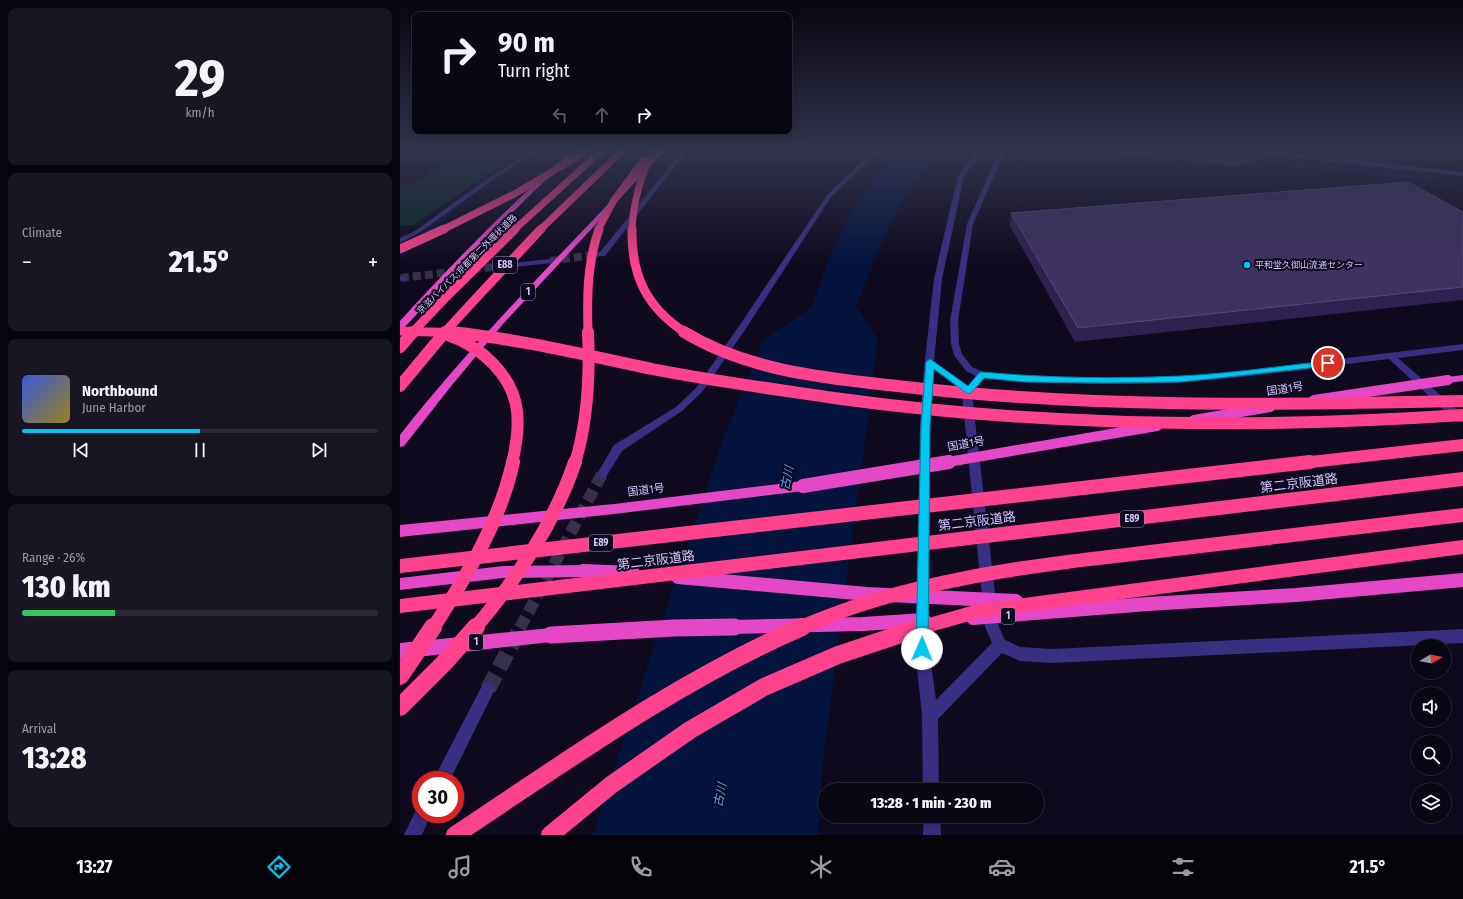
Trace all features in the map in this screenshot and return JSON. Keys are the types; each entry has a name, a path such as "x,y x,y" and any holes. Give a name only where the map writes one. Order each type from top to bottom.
{"highway":[{"path":"400,249 471,217 523,188"},
{"path":"400,258 493,210 528,188"},
{"path":"400,326 479,240 533,188"},
{"name":"京滋バイパス;京都第二外環状道路","path":"400,347 461,282 510,234 561,188"},
{"name":"E88","path":"400,386 437,339 493,278 539,230 584,188"},
{"path":"400,707 468,637 499,600 525,564 560,500 573,468 583,435 587,404 588,290 593,245 600,226 622,188"},
{"name":"1","path":"400,443 457,371 499,322 628,188"},
{"path":"638,188 633,220 635,257 639,277 645,294 672,324 692,338 715,349 749,361 793,371 850,380 993,396 1225,405 1463,401"},
{"path":"400,326 426,328 454,337 478,350 494,365 509,386 517,411 517,442 511,476 493,521 470,567 434,627 400,676"},
{"path":"400,331 460,333 497,337 656,370 748,386 825,397 984,414 1073,420 1185,424 1367,421 1463,415"},
{"name":"国道1号","path":"400,531 614,509 803,486 1336,396 1463,378"},
{"name":"第二京阪道路","path":"400,566 1463,445"},
{"name":"第二京阪道路","path":"400,606 1463,479"},
{"path":"455,835 677,691 790,632 840,611 887,595 951,581 1075,560 1463,515"},
{"path":"550,835 611,784 690,730 764,687 838,655 907,630 979,611 1463,547"},
{"path":"400,584 503,572 584,571 653,575 867,594 977,600 1148,604"},
{"name":"1","path":"400,651 551,635 674,628 863,624 1010,616 1148,604 1296,595 1463,580"}],"street":[{"path":"400,241 416,232 480,188"},
{"path":"593,255 602,254 655,188"},
{"path":"602,474 618,448 679,409 699,390 741,330 829,196 837,188"},
{"path":"931,783 930,716 922,649 926,426 930,362 938,279 959,188"},
{"path":"986,188 970,224 954,321 955,344 958,354 968,369 982,375 1025,379 1103,381 1181,379 1463,347"},
{"path":"502,266 550,261"},
{"path":"1391,356 1463,420"},
{"path":"930,362 968,391"},
{"path":"982,375 966,394 992,627 1000,645 1020,654 1052,656 1463,636"},
{"path":"930,716 1000,645"},
{"path":"446,771 488,689"},
{"path":"412,835 418,823"},
{"path":"932,823 932,835"}],"green space":[{"path":"400,188 467,188 414,225 400,226"}],"water":[{"name":"古川","path":"867,188 911,188 902,203 882,243 856,306 878,340 823,761 822,783 818,783 818,835 593,835 671,594 724,437 764,339 811,308 833,249 849,215"}],"building":[{"name":"平和堂久御山流通センター","path":"1332,188 1419,188 1463,212 1463,287 1078,328 1011,213"}],"waterway":[{"path":"429,230 469,196"},
{"path":"421,237 430,229"},
{"path":"400,256 412,245"}],"tunnel":[{"path":"550,261 593,255"},
{"path":"401,278 502,266"},
{"path":"520,628 602,474"},
{"path":"488,689 521,627"}],"place":[{"name":"平和堂久御山流通センター","path":"1247,265"}],"route":[{"path":"922,649 926,426 930,362 968,391 982,375 1025,379 1103,381 1181,379 1328,363"}]}
